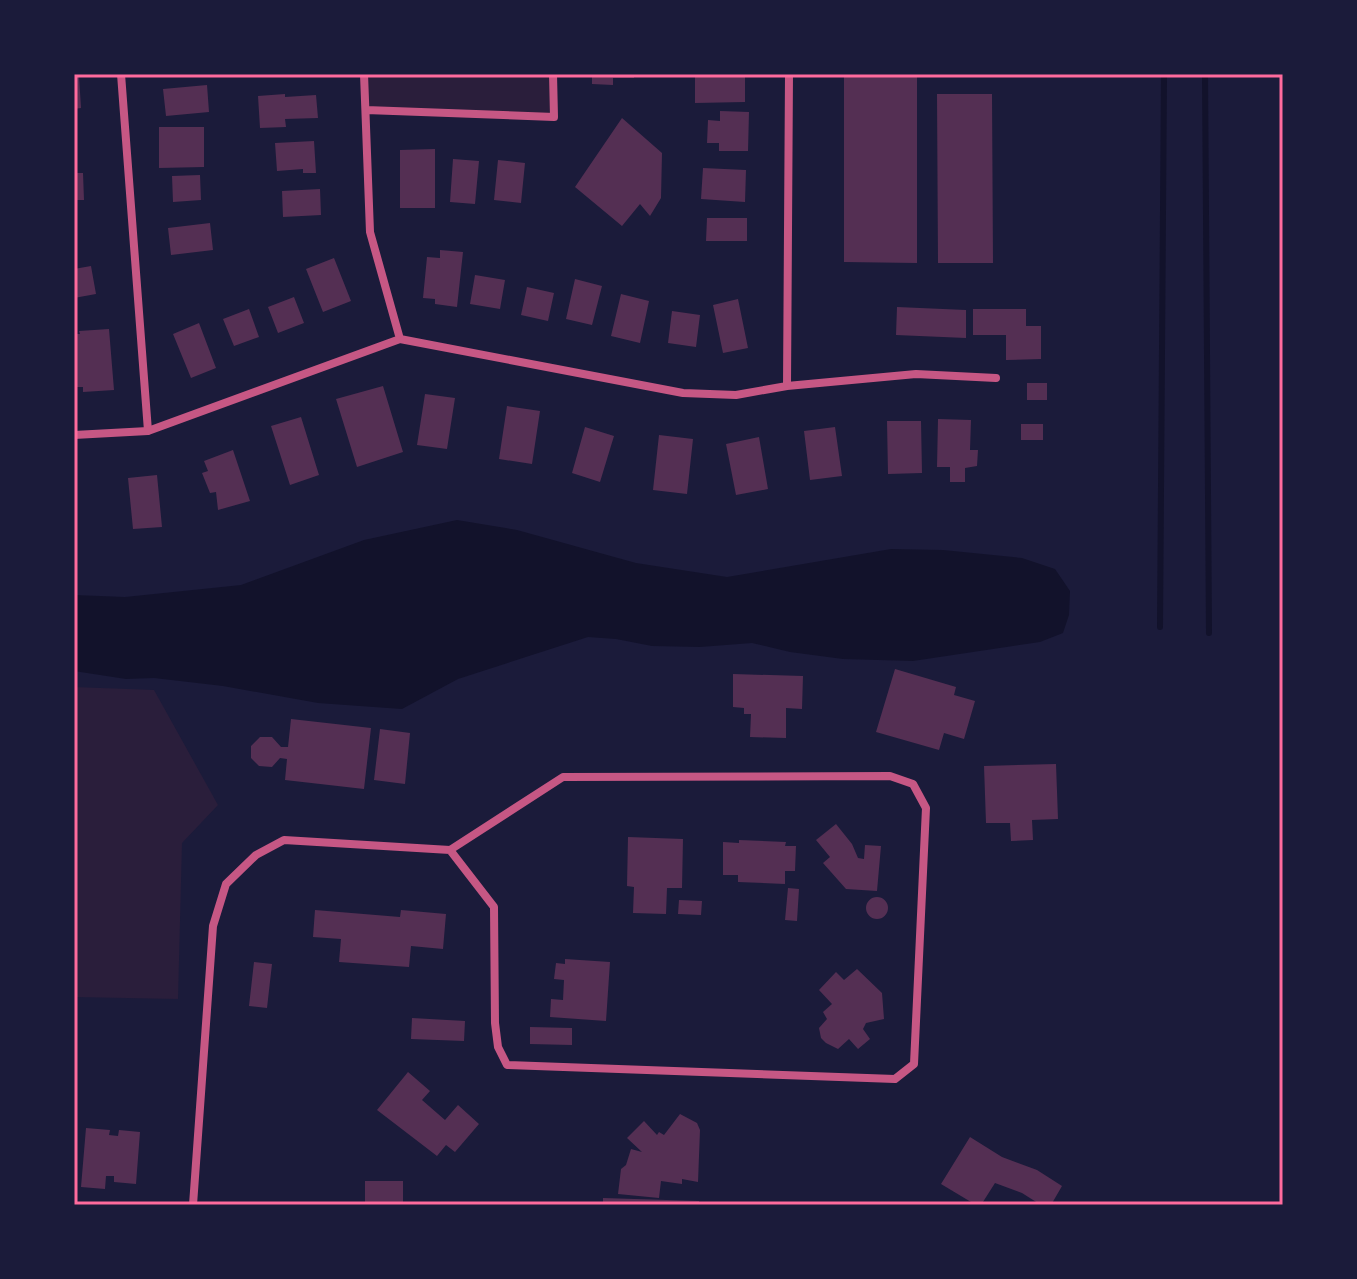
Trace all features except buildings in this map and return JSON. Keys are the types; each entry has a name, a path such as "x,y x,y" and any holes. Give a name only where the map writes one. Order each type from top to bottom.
{"street":[{"path":"121,74 148,431"},
{"path":"364,74 370,232 400,339"},
{"path":"366,110 554,117 553,74"},
{"path":"787,386 789,74"},
{"path":"74,435 148,431 400,339 683,393 736,395 787,386 916,374 996,378"},
{"path":"193,1205 213,926 226,884 256,855 284,840 450,850 563,777 890,776 913,784 926,808 914,1064 895,1079 507,1065 498,1047 495,1023 494,907 450,850"}],"shaded area":[{"path":"364,74 553,74 554,117 366,110"},
{"path":"457,520 517,530 636,563 727,577 891,549 943,550 1022,558 1055,569 1070,591 1069,615 1063,633 1040,642 913,661 843,659 752,643 700,647 652,646 588,637 458,679 402,709 318,703 223,686 154,678 126,679 74,671 74,595 125,597 241,585 364,540"},
{"path":"74,687 154,690 218,805 182,843 178,999 74,997"}],"waterway":[{"path":"1160,627 1164,74"},
{"path":"1205,74 1209,633"}]}
